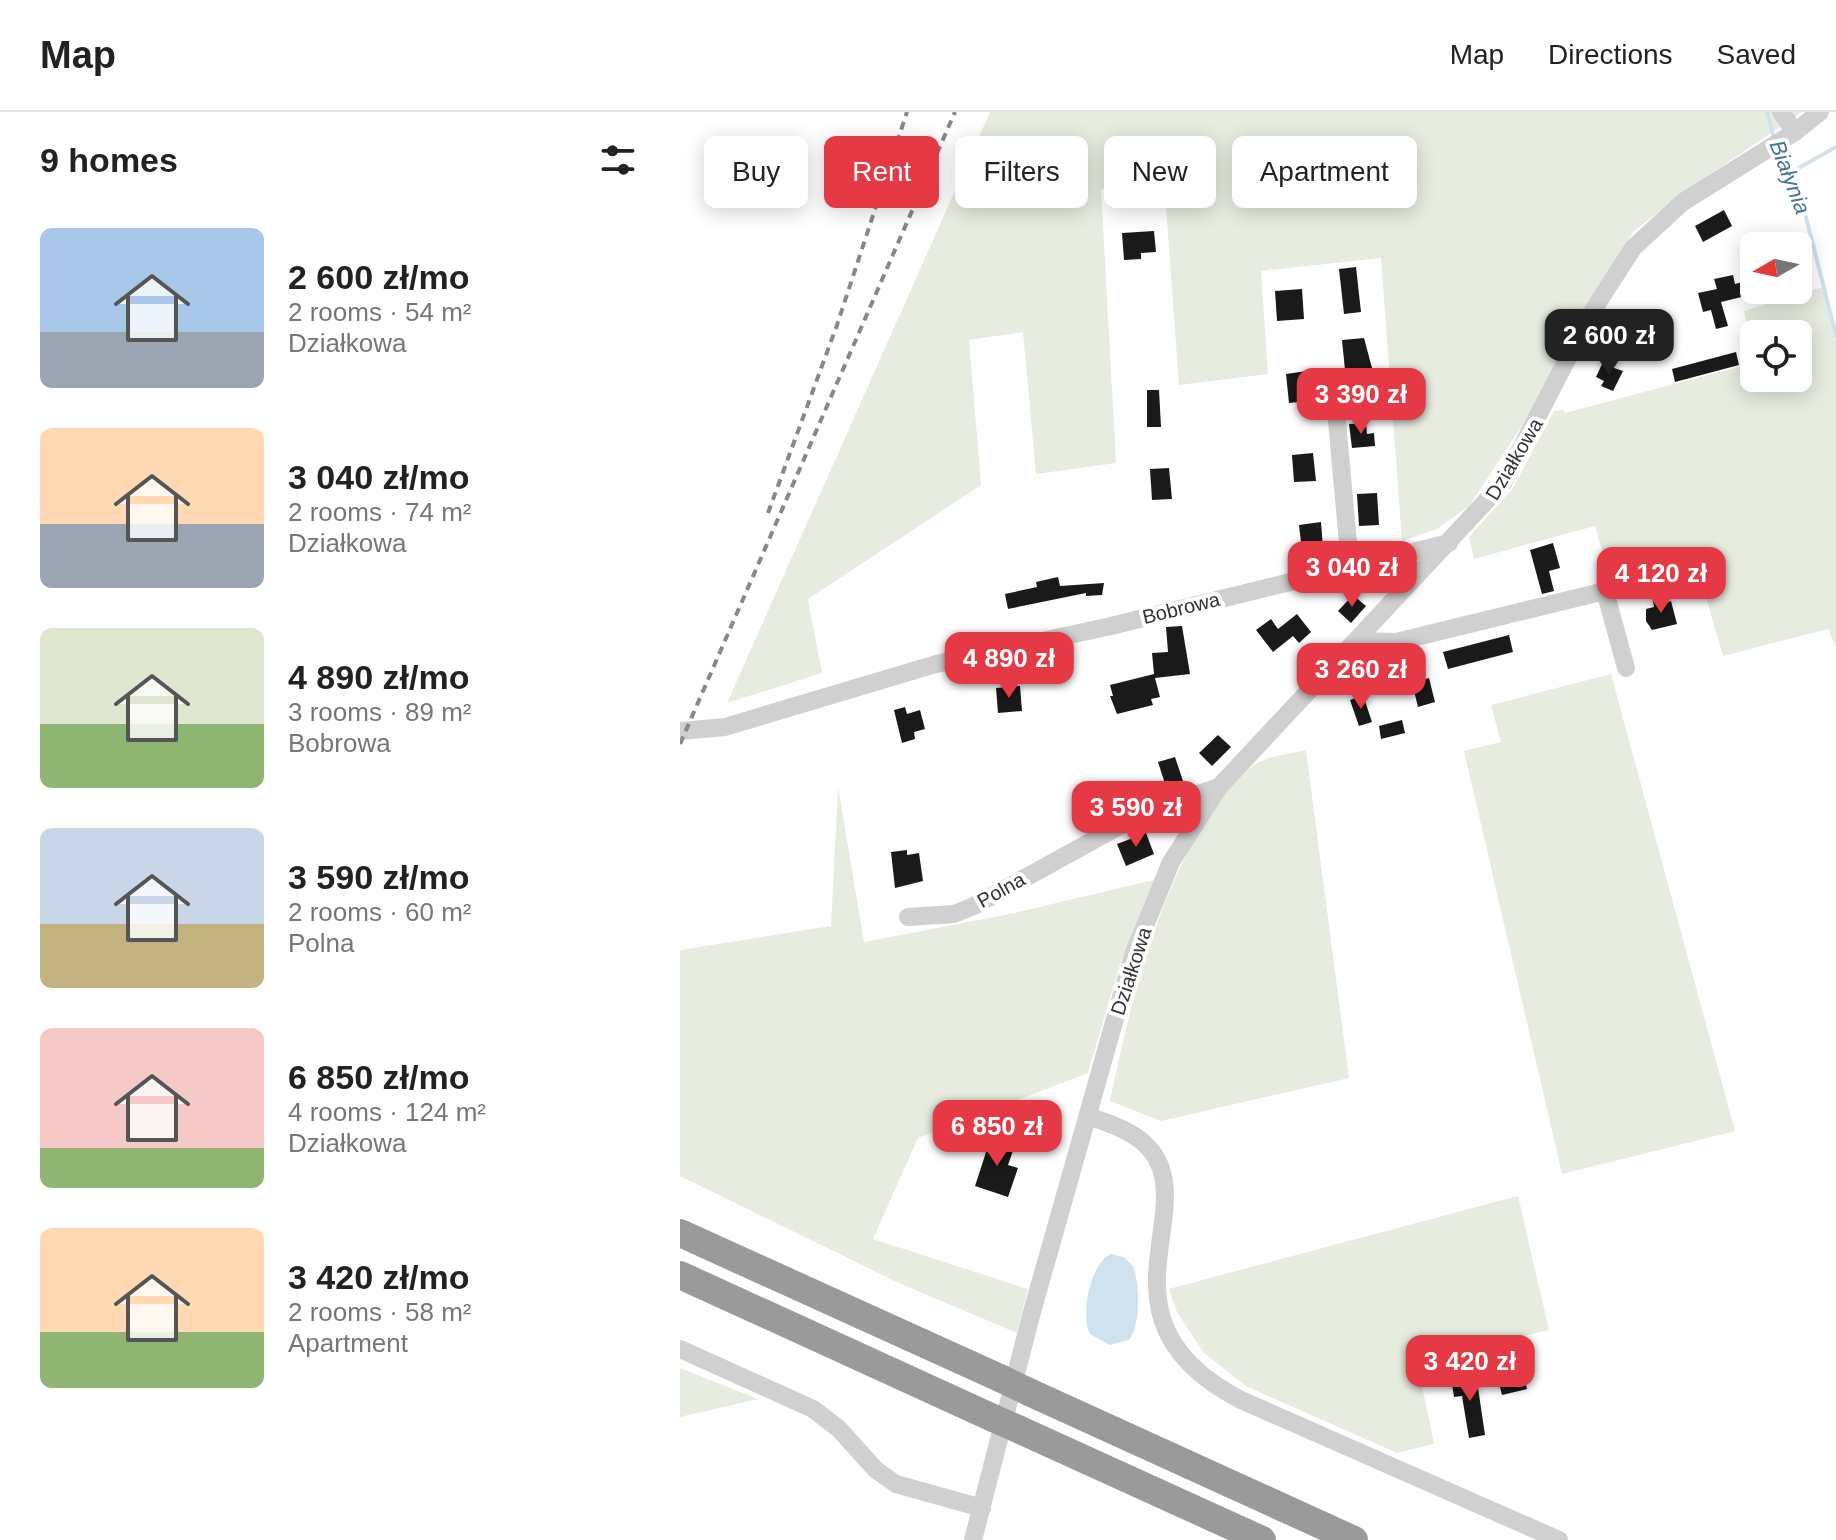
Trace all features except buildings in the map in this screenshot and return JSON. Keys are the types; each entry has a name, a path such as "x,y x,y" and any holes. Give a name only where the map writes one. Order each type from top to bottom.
{"highway":[{"path":"680,1233 1354,1540"},
{"path":"680,1275 1262,1540"}],"street":[{"path":"1781,112 1782,141"},
{"name":"Działkowa","path":"973,1540 1032,1312 1133,955 1171,862 1219,787 1503,483 1590,315 1633,248 1683,202 1782,141 1820,112"},
{"path":"1335,399 1350,565"},
{"name":"Bobrowa","path":"680,731 725,727 912,670 1111,626 1350,565 1450,543"},
{"path":"1358,641 1396,642 1605,591 1626,668"},
{"name":"Polna","path":"908,917 954,914 974,906 1141,814 1219,787"},
{"path":"1088,1116 1140,1139 1154,1155 1163,1179 1166,1203 1155,1278 1156,1303 1166,1333 1183,1361 1209,1384 1241,1400 1559,1540"},
{"path":"680,1349 813,1409 839,1429 876,1470 896,1484 982,1508"}],"shaded area":[{"path":"990,112 1802,112 1684,192 1634,231 1588,302 1543,394 1469,506 1437,529 1402,541 1381,258 1261,271 1268,374 1179,385 1166,208 1216,208 1216,136 1104,136 1104,189 1101,189 1116,463 1036,474 1023,332 969,340 981,485 808,599 822,673 727,703 955,191 955,208 1088,208 1088,136 979,136"},
{"path":"1823,287 1836,335 1836,648 1828,629 1723,656 1697,566 1611,581 1595,526 1474,559 1469,537 1513,488 1554,411 1564,410 1565,413 1740,366 1740,392 1812,392 1812,320 1746,320 1744,311 1767,304 1812,304 1812,290"},
{"path":"1611,674 1735,1131 1562,1174 1464,751 1501,742 1491,705"},
{"path":"1306,750 1349,1078 1161,1121 1110,1101 1130,1015 1158,920 1199,832 1225,795 1254,765 1272,757"},
{"path":"838,787 864,942 1005,915 1154,880 1121,961 1088,1073 918,1138 873,1239 1028,1289 1017,1333 899,1283 680,1176 680,950 831,926"},
{"path":"1518,1196 1549,1330 1417,1362 1434,1444 1397,1453 1246,1386 1204,1353 1177,1312 1169,1289"},
{"path":"680,1368 758,1399 680,1417"}],"water":[{"path":"1111,1254 1124,1257 1133,1266 1138,1304 1136,1324 1129,1340 1110,1345 1090,1334 1086,1315 1092,1278"}],"waterway":[{"name":"Białynia","path":"1767,112 1774,138"},
{"path":"1793,171 1836,147"},
{"name":"Białynia","path":"1778,150 1786,170 1792,171 1798,186 1836,335"}],"railway":[{"path":"768,513 837,325 907,112"},
{"path":"680,744 955,112"}]}
